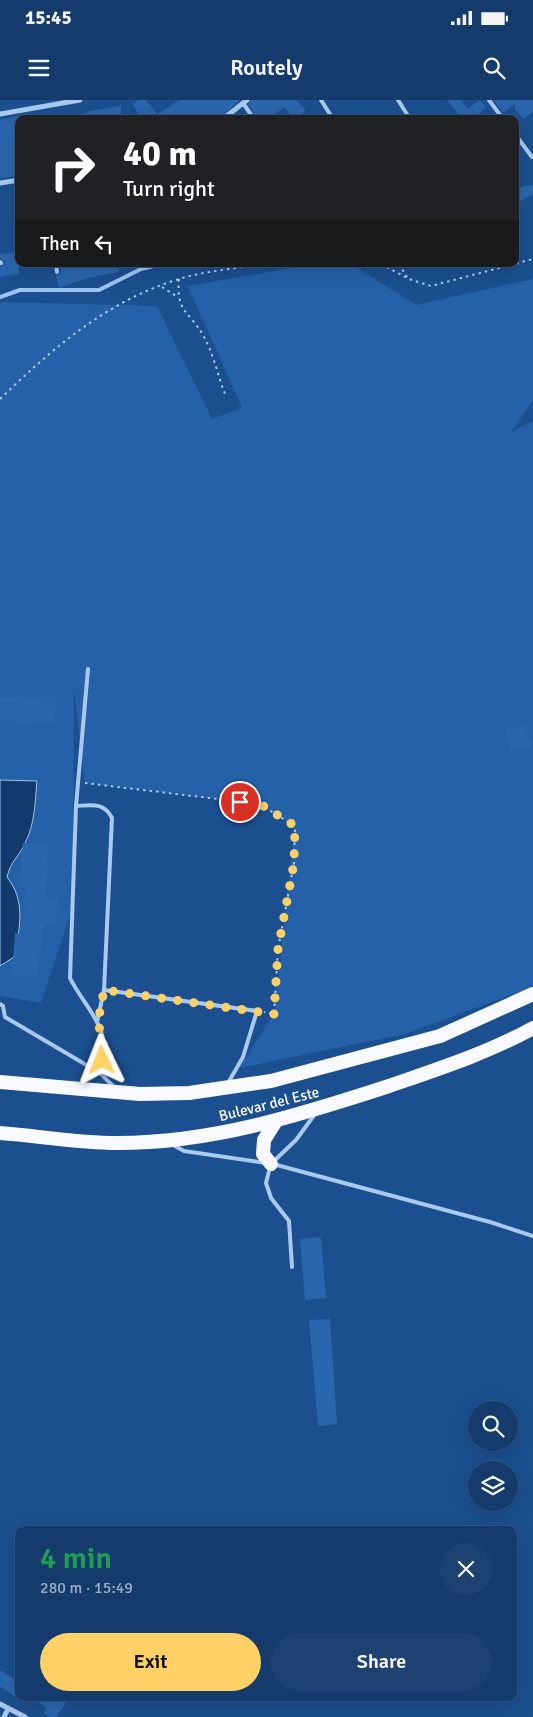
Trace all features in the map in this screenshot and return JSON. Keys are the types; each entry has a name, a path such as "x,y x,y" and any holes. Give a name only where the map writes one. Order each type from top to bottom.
{"highway":[{"name":"Bulevar del Este","path":"0,1082 119,1093 189,1093 224,1088 271,1080 440,1036 533,994"},
{"name":"Bulevar del Este","path":"0,1133 116,1143 195,1138 318,1110 448,1066 533,1028"},
{"path":"271,1164 263,1154 264,1140 276,1121"}],"street":[{"path":"0,114 80,100"},
{"path":"228,115 245,102"},
{"path":"0,183 15,181"},
{"path":"0,1704 25,1717"},
{"path":"4,1717 8,1709"}],"lane":[{"path":"321,100 330,115"},
{"path":"398,100 407,115"},
{"path":"489,100 500,115"},
{"path":"245,102 252,115"},
{"path":"519,139 532,157"},
{"path":"56,267 57,272"},
{"path":"88,669 76,806 70,978 78,995 98,1022 104,1048 100,1073"},
{"path":"76,806 100,805 108,811 112,818 104,990 98,1022"},
{"path":"104,990 257,1011 244,1057 224,1088"},
{"path":"0,1004 3,1006 5,1017 100,1073 119,1093"},
{"path":"292,1267 289,1221 271,1198 266,1183 271,1164 296,1140 318,1110"},
{"path":"165,1141 184,1151 271,1164 490,1222 533,1236"}],"path":[{"path":"519,263 533,259"},
{"path":"0,399 93,319 131,298 179,279 238,267"},
{"path":"387,267 409,279 431,286 503,267"},
{"path":"401,267 409,279"},
{"path":"177,297 179,279"},
{"path":"162,287 177,297 187,316 203,335 225,394"},
{"path":"85,784 260,804 295,826 294,863 278,949 274,1014 257,1011"}],"shaded area":[{"path":"298,267 356,267 416,305 533,279 533,400 511,432 533,421 533,987 405,1034 239,1068 274,1014 295,826 259,804 85,783 74,689 73,907 41,1003 0,996 0,304 3,302 157,306 212,419 242,408 188,286"},
{"path":"0,780 37,781 31,828 23,848 11,866 7,877 17,896 20,915 14,957 0,966"}],"building":[{"path":"139,100 146,100 157,114 180,100 240,100 223,115 139,115 133,104"},
{"path":"251,100 296,100 306,111 300,115 291,115 284,107 274,115 255,115 248,104"},
{"path":"447,100 461,100 468,109 480,100 486,107 477,115 459,115"},
{"path":"494,100 533,100 533,112 523,119 515,109 515,104 503,113"},
{"path":"121,106 121,115 85,115 85,112"},
{"path":"15,117 15,176 0,178 0,120"},
{"path":"533,185 533,194 519,202 519,189 524,186"},
{"path":"15,252 15,267 19,267 19,274 0,277 0,267 5,263 0,258 0,254"},
{"path":"60,267 118,267 119,272 87,278 59,288 56,276 61,273"},
{"path":"0,697 56,698 55,723 7,722 7,719 0,719"},
{"path":"526,726 530,747 510,750 506,730"},
{"path":"23,843 48,845 46,898 58,899 55,926 44,925 37,977 12,975 15,933 22,934 26,887 19,886"},
{"path":"321,1237 326,1298 305,1300 300,1239"},
{"path":"330,1319 337,1424 318,1426 309,1320"},
{"path":"0,1670 15,1679 15,1696 0,1686"},
{"path":"36,1701 63,1701 66,1703 56,1717 50,1717 44,1713 47,1708"}],"waterway":[{"path":"0,297 20,290 99,290 141,269 149,267"}],"route":[{"path":"102,1060 104,1048 98,1022 104,990 274,1014 278,949 294,863 295,826 260,804 240,802"}]}
